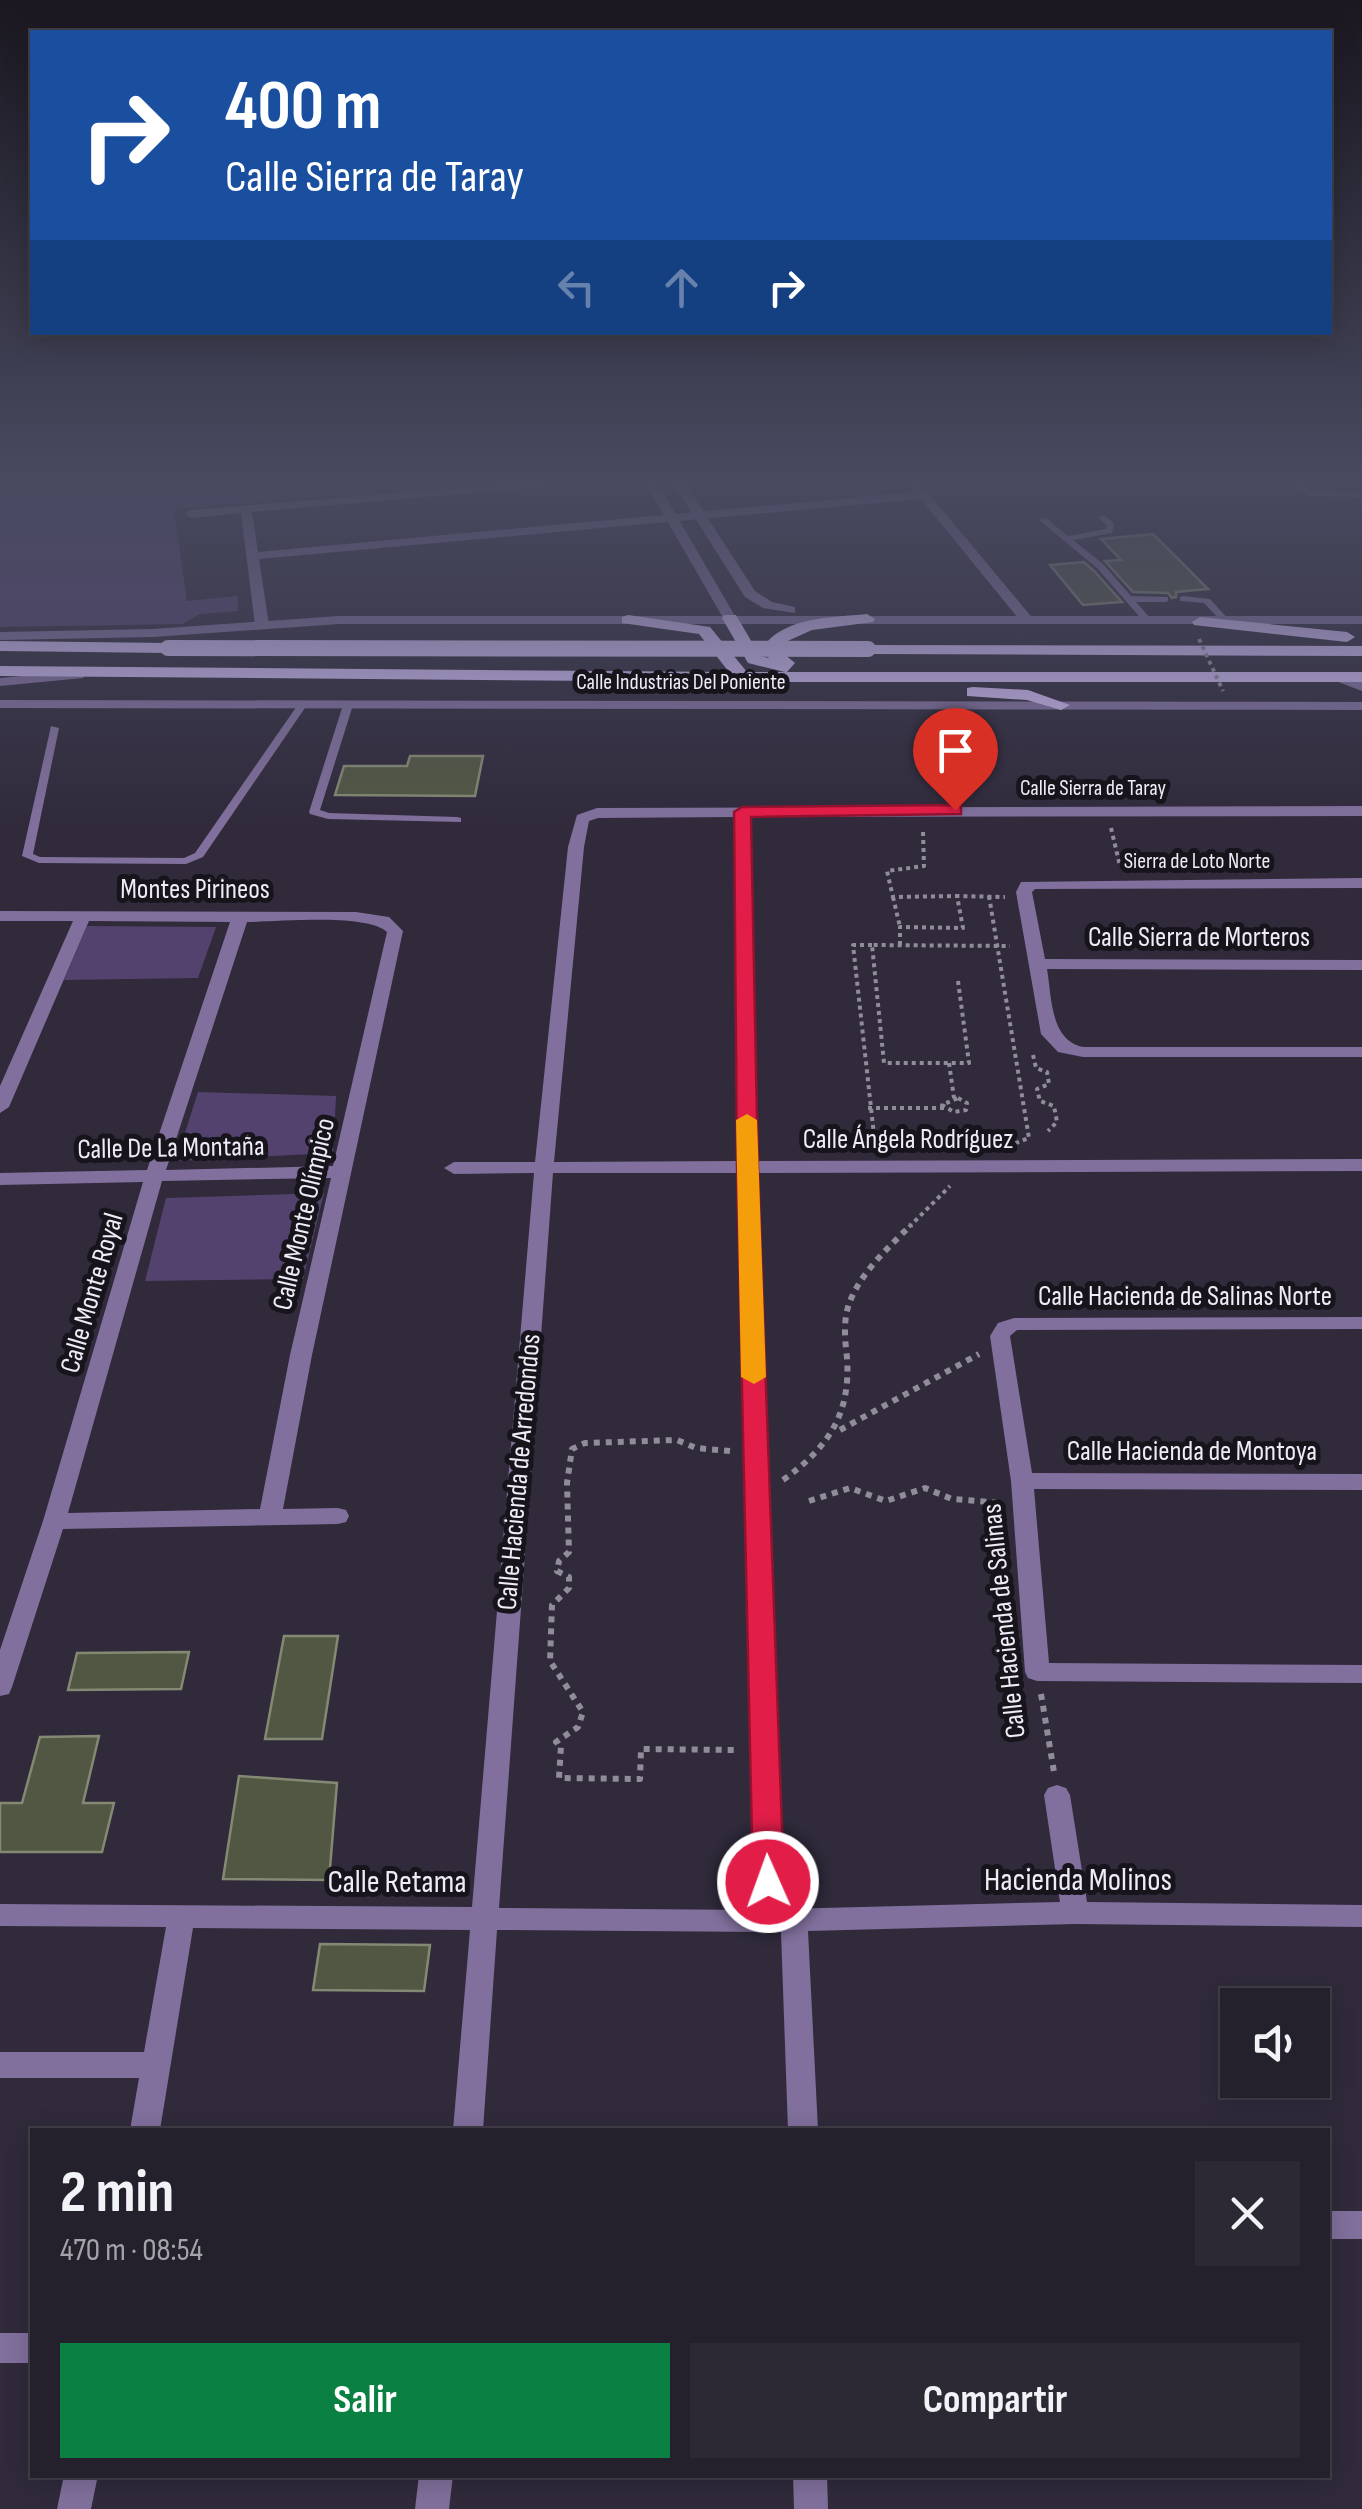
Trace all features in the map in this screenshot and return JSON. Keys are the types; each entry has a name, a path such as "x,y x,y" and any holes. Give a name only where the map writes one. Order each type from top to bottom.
{"main road":[{"path":"730,618 754,659 776,666 1040,670 1102,675"},
{"path":"806,667 776,658 769,650 772,642 806,627 867,619"},
{"path":"628,620 704,630 748,686 761,690 996,692 1040,697 1061,705"},
{"path":"1200,630 1362,639"},
{"path":"0,646 1362,651"},
{"path":"0,671 1362,677"}],"street":[{"path":"258,594 262,625"},
{"path":"705,594 730,618"},
{"path":"752,594 768,605 804,613 867,619"},
{"path":"1005,594 1027,620"},
{"path":"658,620 707,599"},
{"path":"0,636 178,632 339,620 1148,621 1200,630 1226,622 1362,620"},
{"path":"0,682 106,671"},
{"path":"1338,677 1362,687"},
{"name":"Calle Industrias Del Poniente","path":"0,704 1362,706"},
{"name":"Calle Sierra de Taray","path":"585,816 923,810 1362,811"},
{"path":"742,812 757,1490 782,1921 803,2128"},
{"name":"Calle Hacienda de Arredondos","path":"468,2128 488,1917 488,1853 544,1168 576,847 585,816"},
{"name":"Sierra de Loto Norte","path":"1028,891 1125,884 1362,884"},
{"path":"1028,891 1033,945 1050,1034 1064,1048 1083,1052 1362,1052"},
{"name":"Montes Pirineos","path":"0,916 356,917 390,923"},
{"path":"0,1107 83,916"},
{"name":"Calle Monte Royal","path":"0,1686 54,1521 154,1177 240,917"},
{"name":"Calle Monte Olímpico","path":"270,1519 394,937 390,923"},
{"name":"Calle Sierra de Morteros","path":"1036,964 1362,965"},
{"name":"Calle Ángela Rodríguez","path":"454,1168 1362,1165"},
{"name":"Calle De La Montaña","path":"0,1179 342,1172"},
{"name":"Calle Hacienda de Salinas Norte","path":"1005,1336 1362,1323"},
{"name":"Calle Hacienda de Salinas","path":"1005,1336 1022,1480 1037,1672"},
{"name":"Calle Hacienda de Montoya","path":"1022,1480 1362,1482"},
{"path":"54,1521 338,1516"},
{"path":"1037,1672 1362,1674"},
{"path":"1057,1795 1075,1914"},
{"name":"Hacienda Molinos","path":"782,1921 1075,1914 1362,1916"},
{"name":"Calle Retama","path":"0,1915 782,1921"},
{"path":"145,2128 181,1917"},
{"path":"0,2065 156,2065"},
{"path":"1330,2225 1362,2226"},
{"path":"0,2348 30,2348"},
{"path":"74,2509 80,2478"},
{"path":"432,2509 436,2478"},
{"path":"810,2478 811,2509"}],"lane":[{"path":"1125,594 1148,621"},
{"path":"1129,599 1165,599"},
{"path":"1183,599 1208,601 1226,622"},
{"path":"54,728 27,856 39,860 186,861 199,855 302,704"},
{"path":"348,705 314,812 328,816 456,820"}],"path":[{"path":"1200,630 1223,691"},
{"path":"900,946 888,870 924,866 923,810"},
{"path":"1106,810 1125,884"},
{"path":"893,897 989,896 1028,891"},
{"path":"900,927 964,928 957,896"},
{"path":"989,896 1029,1138 1012,1145 994,1145"},
{"path":"889,1144 872,1144 854,945 1033,945"},
{"path":"872,945 884,1064 970,1064 958,982"},
{"path":"1033,1056 1036,1068 1047,1072 1048,1084 1037,1089 1040,1100 1054,1106 1057,1122 1048,1130"},
{"path":"949,1063 954,1098"},
{"path":"868,1108 944,1108 958,1112 968,1108 965,1100 954,1098 944,1101 944,1108"},
{"path":"757,1490 782,1481 804,1466 841,1426 850,1386 845,1337 850,1299 882,1258 971,1166"},
{"path":"833,1434 1005,1336"},
{"path":"734,1451 696,1448 677,1440 585,1442 572,1449 566,1483 569,1552 559,1561 556,1571 569,1577 569,1588 552,1606 550,1661 583,1712 578,1727 562,1734 556,1742 562,1746 559,1778 640,1779 641,1749 737,1750"},
{"path":"809,1502 850,1488 886,1501 925,1488 952,1499 1023,1505"},
{"name":"Calle Hacienda de Salinas","path":"1037,1672 1057,1795"}],"shaded area":[{"path":"0,594 186,594 187,601 238,596 238,611 200,614 182,624 0,627"},
{"path":"87,926 216,927 198,978 64,980"},
{"path":"198,1092 336,1096 333,1153 176,1161"},
{"path":"324,1193 303,1279 145,1281 166,1198"}],"building":[{"path":"1074,594 1115,594 1122,602 1083,605"},
{"path":"410,756 483,756 475,796 335,795 344,766 407,766"},
{"path":"284,1636 338,1636 322,1739 265,1739"},
{"path":"189,1652 181,1689 68,1690 77,1653"},
{"path":"99,1736 83,1803 114,1803 102,1852 0,1852 0,1803 22,1803 40,1737"},
{"path":"239,1776 337,1783 329,1880 223,1879"},
{"path":"320,1944 430,1945 424,1991 313,1990"}],"slow traffic":[{"path":"747,1120 754,1377"}],"route":[{"path":"768,1882 742,812 955,810"}]}
